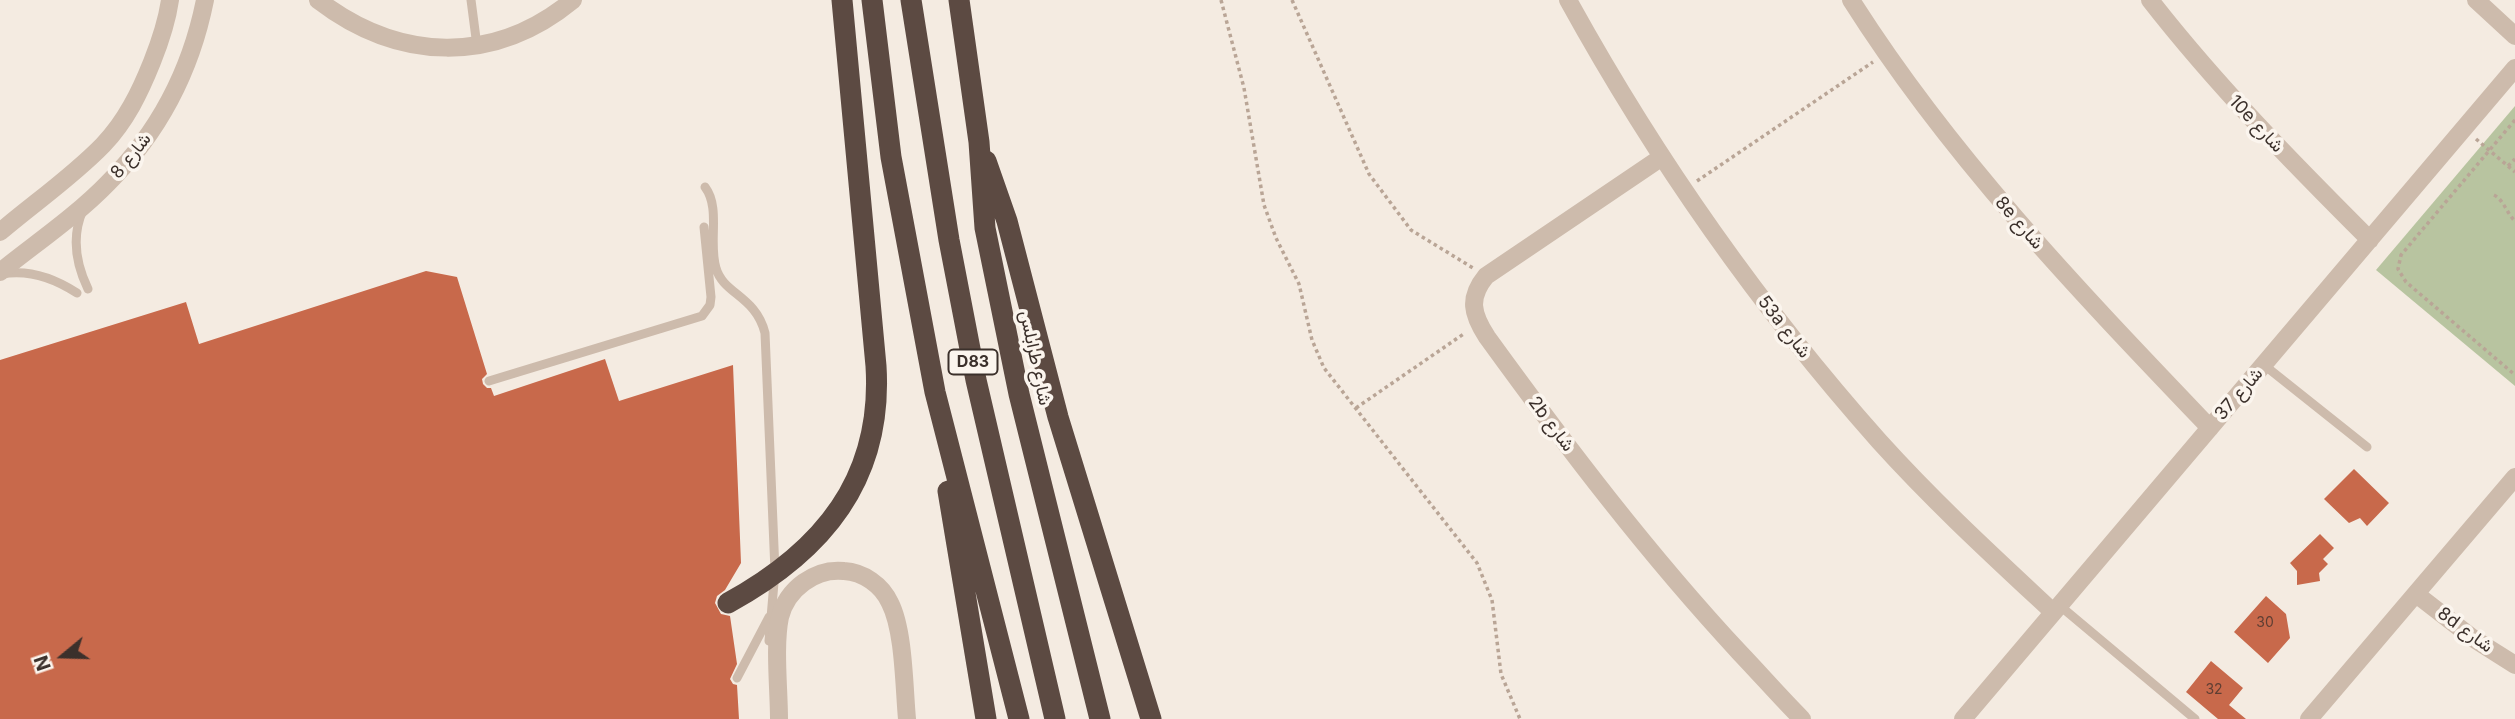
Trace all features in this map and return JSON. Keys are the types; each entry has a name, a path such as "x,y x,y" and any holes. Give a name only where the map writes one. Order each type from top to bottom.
{"highway":[{"path":"728,603 771,578 791,562 819,536 842,505 867,451 878,394 842,0"},
{"path":"872,0 891,158 935,392 946,483 986,719"},
{"name":"D83","path":"911,0 949,240 976,380 1055,719"},
{"name":"شارع طرابلس","path":"959,0 979,142 985,228 1018,394 1100,719"},
{"path":"979,142 1007,221 1058,417 1151,719"},
{"path":"935,392 1019,719"}],"street":[{"name":"شارع 8","path":"0,232 82,164 117,128 134,103 147,74 160,41 170,0"},
{"name":"شارع 8","path":"0,273 108,184 160,119 179,85 200,24 205,0"},
{"path":"318,0 361,27 398,42 437,48 498,42 529,30 573,0"},
{"name":"53a شارع","path":"1568,0 1684,190 1730,257 1803,352 1881,442 1963,528 2056,608"},
{"name":"8e شارع","path":"1851,0 1885,54 2022,228 2210,428"},
{"name":"10e شارع","path":"2150,0 2220,85 2370,240"},
{"path":"2476,0 2515,36"},
{"name":"شارع 37","path":"1963,719 2515,68"},
{"path":"1486,276 1662,157"},
{"name":"2b شارع","path":"1486,276 1476,288 1473,304 1479,324 1558,435 1634,532 1715,626 1802,719"},
{"path":"2309,719 2515,477"},
{"path":"778,719 781,615 785,605 802,584 811,577 833,571 845,571 867,578 885,594 891,604 897,626 907,719"},
{"name":"8d شارع","path":"2416,594 2474,639 2515,665"}],"lane":[{"path":"471,0 477,46"},
{"path":"705,187 712,200 715,265 718,274 754,308 765,333 775,571 769,667 778,719"},
{"path":"87,202 79,223 76,246 82,276 88,289"},
{"path":"489,381 702,316 710,305 711,297 704,227"},
{"path":"0,273 21,272 45,276 77,293"},
{"path":"2264,365 2367,447"},
{"path":"2056,608 2195,719"},
{"path":"737,678 771,614"}],"path":[{"path":"1221,0 1244,88 1270,222 1299,284 1318,354 1324,368 1477,563 1492,600 1501,674 1520,719"},
{"path":"1292,0 1369,174 1411,230 1486,276"},
{"path":"1684,190 1885,54"},
{"path":"2515,120 2401,256 2398,269 2406,282 2515,375"},
{"path":"2464,128 2515,172"},
{"path":"2508,166 2515,159"},
{"path":"2494,195 2500,199 2507,213 2515,221"},
{"path":"1356,408 1479,324"}],"green space":[{"path":"2515,106 2515,386 2376,270"}],"building":[{"path":"426,271 457,277 487,374 482,379 483,384 491,388 494,396 605,359 619,401 733,365 741,563 725,590 717,596 715,603 721,614 730,616 737,664 730,679 737,685 739,719 0,719 0,360 186,302 199,344"},
{"path":"2354,469 2389,503 2367,526 2360,518 2349,523 2324,499"},
{"path":"2320,534 2334,548 2323,559 2328,564 2319,573 2320,581 2297,585 2297,571 2290,563"},
{"path":"2266,596 2286,614 2290,638 2268,663 2234,632"},
{"path":"2211,661 2243,688 2229,705 2246,719 2218,719 2186,692"}]}
